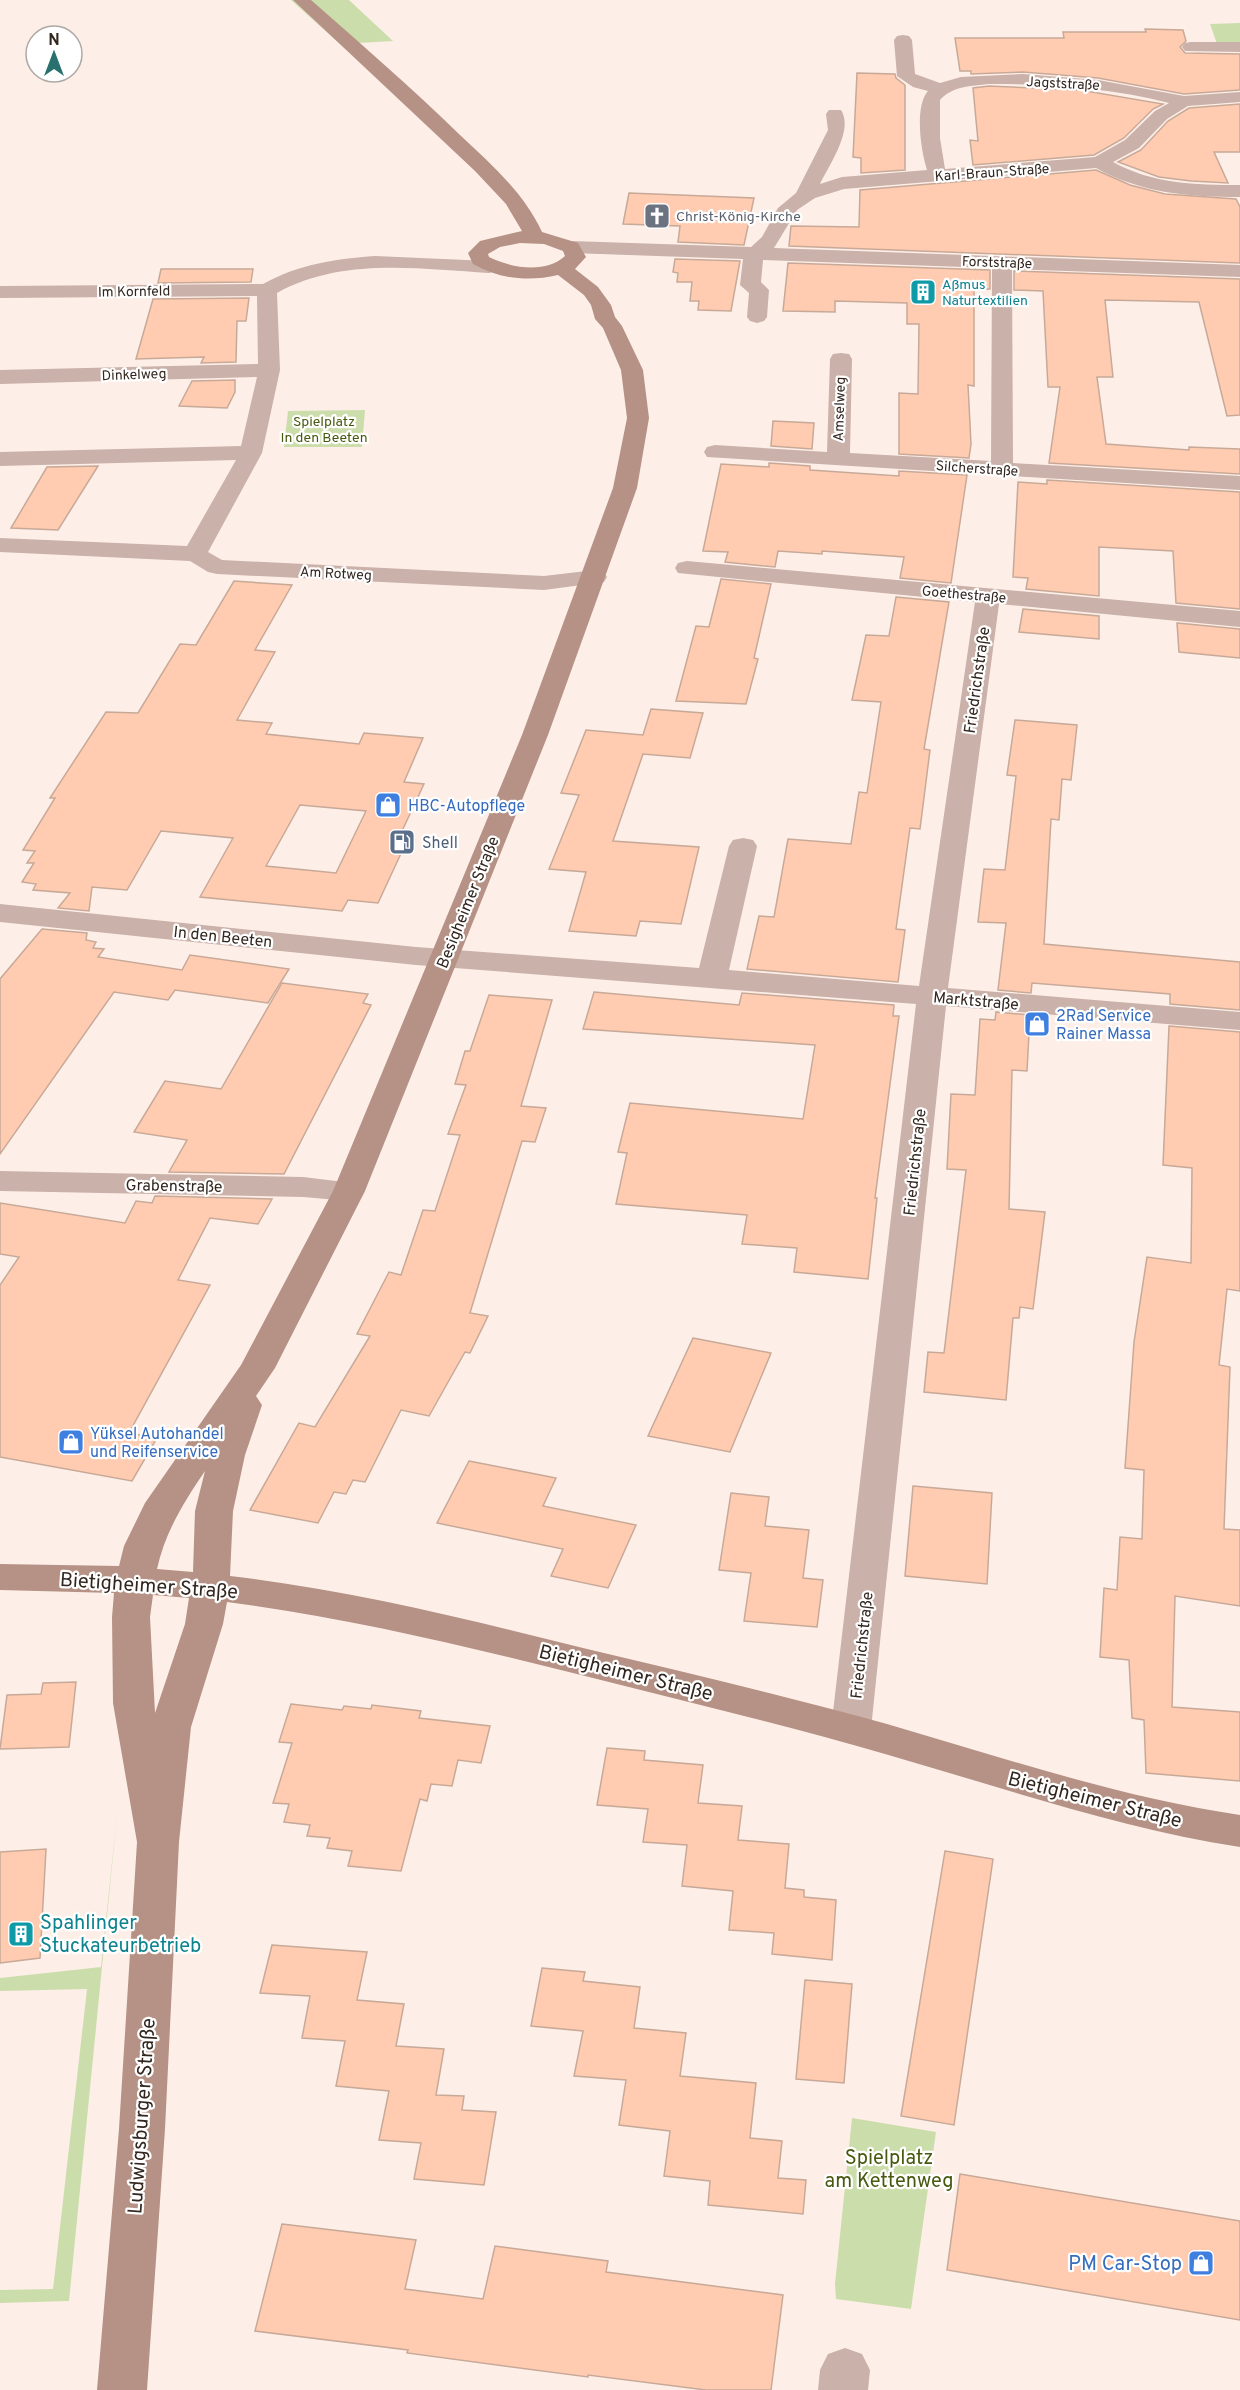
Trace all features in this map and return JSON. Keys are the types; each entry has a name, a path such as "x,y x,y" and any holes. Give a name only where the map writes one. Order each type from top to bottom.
{"main road":[{"path":"301,0 410,95 495,179 528,219 536,237"},
{"path":"505,239 513,201"},
{"name":"Besigheimer Straße","path":"135,1581 146,1538 164,1503 257,1368 348,1191 535,735 595,577 632,463 638,418 632,370 612,327 605,319 601,305 569,257 556,240 536,237 505,239 487,245 484,260"},
{"path":"518,273 569,257"},
{"path":"484,260 518,273 554,292"},
{"path":"575,305 605,319"},
{"name":"Besigheimer Straße","path":"211,1588 212,1536 216,1502 227,1455 257,1368"},
{"name":"Bietigheimer Straße","path":"0,1577 135,1581 211,1588 380,1614 473,1634 852,1729 993,1773 1120,1809 1202,1826 1240,1831"},
{"name":"Ludwigsburger Straße","path":"135,1581 131,1617 133,1703 158,1842"},
{"name":"Ludwigsburger Straße","path":"122,2390 142,2129 158,1842 171,1726 204,1624 211,1588"}],"street":[{"name":"Jagststraße","path":"903,40 906,76 919,83 941,89 987,80 1064,82 1143,91 1184,101"},
{"path":"1191,47 1240,47"},
{"path":"938,176 932,159 930,115 931,99 941,89"},
{"name":"Karl-Braun-Straße","path":"805,194 842,183 1099,162 1132,144 1161,115 1184,101 1240,97"},
{"path":"757,317 759,290 750,285 754,254 766,248 789,208 805,194 837,130 835,114"},
{"path":"1099,162 1112,171 1149,185 1180,191 1240,191"},
{"name":"Forststraße","path":"569,257 648,250 1240,271"},
{"path":"0,545 195,554 251,453 269,370 267,290 293,276 324,267 484,260"},
{"path":"1002,262 1002,470"},
{"name":"Im Kornfeld","path":"0,292 267,290"},
{"name":"Amselweg","path":"838,459 841,359"},
{"name":"Dinkelweg","path":"0,377 269,370"},
{"name":"Silcherstraße","path":"714,452 1240,483"},
{"path":"4,459 251,453"},
{"name":"Am Rotweg","path":"195,554 217,567 544,583 595,577"},
{"name":"Goethestraße","path":"687,568 1240,619"},
{"name":"Friedrichstraße","path":"852,1729 932,997 988,596"},
{"path":"712,978 743,846"},
{"name":"In den Beeten","path":"0,913 416,956 445,957"},
{"name":"Marktstraße","path":"445,957 1240,1021"},
{"name":"Grabenstraße","path":"0,1180 348,1191"}],"green space":[{"path":"291,0 349,0 393,41 340,44"},
{"path":"1240,23 1240,44 1217,44 1210,24"},
{"name":"Spielplatz In den Beeten","path":"365,410 362,447 284,447 288,411"},
{"path":"118,1805 69,2301 0,2303 0,2290 53,2289 87,1989 0,1991 0,1978 101,1967"},
{"name":"Spielplatz am Kettenweg","path":"852,2118 936,2132 911,2309 836,2299 835,2284"}],"building":[{"path":"1145,29 1183,30 1186,41 1180,47 1185,53 1240,54 1240,90 1184,94 1098,78 1023,72 971,74 971,71 960,71 955,38 1064,38 1063,32 1146,32"},
{"path":"857,73 895,74 896,78 905,85 905,170 861,173 861,158 853,157"},
{"path":"989,86 1080,90 1163,104 1153,109 1124,138 1094,155 973,165 970,140 978,141 973,88"},
{"path":"1240,104 1240,152 1214,152 1228,183 1159,177 1118,162 1141,150 1168,121 1189,108"},
{"path":"1096,170 1130,185 1165,194 1236,199 1240,207 1240,263 789,246 791,226 859,227 860,190"},
{"path":"629,193 754,198 744,245 678,242 680,226 623,224"},
{"path":"675,259 740,261 731,311 698,310 699,301 690,301 692,282 677,282 678,273 673,272"},
{"path":"788,263 990,270 990,289 974,289 974,386 968,385 971,444 969,458 899,454 899,393 918,394 919,324 907,324 907,303 835,301 835,312 783,311"},
{"path":"161,269 253,269 251,282 158,283"},
{"path":"1014,271 1240,279 1240,415 1227,416 1199,302 1105,300 1113,377 1097,377 1106,444 1189,450 1189,447 1240,449 1240,474 1049,463 1060,387 1048,387 1043,291 1014,290"},
{"path":"249,298 246,321 237,321 236,362 201,363 204,357 136,359 153,299"},
{"path":"235,380 235,392 227,408 179,406 192,381"},
{"path":"773,421 814,423 812,449 771,446"},
{"path":"769,463 810,466 810,470 899,476 899,471 967,475 951,583 900,578 904,557 822,551 822,554 778,551 775,567 725,562 728,552 703,551 721,464 769,467"},
{"path":"98,466 58,530 11,528 47,467"},
{"path":"1047,480 1240,492 1240,609 1176,603 1173,551 1099,547 1099,596 1026,589 1028,578 1013,577 1018,482 1047,484"},
{"path":"721,579 771,584 754,658 758,659 746,704 676,701 696,626 709,627"},
{"path":"234,581 292,585 255,650 275,652 237,720 272,723 266,734 359,744 364,733 423,738 404,782 424,784 402,831 411,832 378,903 348,900 342,911 200,897 233,838 161,831 127,890 92,887 89,911 58,908 70,893 33,890 36,884 22,882 34,863 27,863 35,851 23,850 55,798 50,798 106,712 138,713 180,644 196,645","holes":["300,805 366,811 336,873 266,866"]},
{"path":"896,597 949,602 924,749 930,750 920,829 910,828 896,929 905,930 898,982 747,969 759,916 774,917 788,839 851,844 859,792 867,793 881,702 852,700 866,635 889,636"},
{"path":"1023,609 1099,616 1099,639 1019,632"},
{"path":"1177,623 1240,629 1240,658 1179,652"},
{"path":"651,709 703,713 690,758 643,754 613,841 699,847 681,924 640,921 636,936 569,931 586,872 549,869 579,795 561,793 586,730 643,735"},
{"path":"1015,720 1077,725 1071,780 1062,779 1059,820 1051,819 1044,944 1240,962 1240,1010 1170,1004 1170,994 1032,983 1031,993 998,990 1006,923 978,922 984,869 1005,870 1016,776 1007,775"},
{"path":"42,929 87,933 86,940 96,942 93,948 104,949 98,957 182,970 190,955 289,969 268,1003 175,990 168,1000 114,992 0,1154 0,979"},
{"path":"282,983 368,994 363,1003 371,1005 284,1174 169,1172 187,1140 134,1132 165,1081 221,1089"},
{"path":"594,992 739,1005 742,993 894,1005 893,1016 899,1016 875,1198 877,1198 868,1279 794,1272 797,1248 742,1244 747,1215 616,1204 627,1153 618,1152 630,1103 803,1119 815,1045 583,1029"},
{"path":"489,995 552,1000 521,1106 546,1108 535,1142 522,1141 470,1313 488,1316 470,1353 465,1352 429,1416 401,1410 365,1482 353,1480 346,1494 334,1492 318,1523 250,1510 299,1423 315,1427 370,1336 357,1334 389,1272 401,1275 423,1210 435,1211 460,1135 448,1134 466,1085 455,1084 465,1051 470,1051"},
{"path":"996,1012 1030,1015 1027,1071 1012,1070 1009,1209 1045,1212 1033,1309 1020,1307 1019,1318 1013,1318 1006,1400 924,1392 928,1352 944,1353 966,1170 947,1169 951,1094 975,1095 980,1019 995,1020"},
{"path":"1169,1026 1240,1032 1240,1291 1227,1289 1219,1365 1230,1367 1224,1529 1240,1530 1240,1606 1175,1596 1172,1707 1240,1712 1240,1781 1146,1773 1144,1720 1132,1718 1129,1660 1100,1657 1104,1588 1117,1590 1120,1537 1142,1539 1144,1470 1125,1468 1134,1342 1147,1257 1191,1263 1192,1168 1163,1165"},
{"path":"155,1196 272,1199 258,1224 210,1218 178,1280 210,1285 129,1433 157,1438 132,1481 0,1457 0,1285 19,1257 0,1254 0,1203 125,1223 136,1201 152,1203"},
{"path":"693,1338 771,1353 730,1452 648,1436"},
{"path":"469,1461 556,1478 543,1506 636,1525 608,1588 551,1576 563,1549 437,1523"},
{"path":"913,1486 992,1493 987,1584 905,1576"},
{"path":"731,1493 769,1497 765,1526 809,1530 803,1578 823,1580 817,1627 744,1621 751,1573 719,1570"},
{"path":"76,1682 69,1747 0,1749 7,1695 41,1694 43,1683"},
{"path":"291,1704 342,1710 344,1706 371,1709 372,1705 421,1711 419,1718 490,1726 481,1763 458,1760 452,1786 431,1784 427,1801 420,1799 401,1871 348,1866 352,1851 327,1848 330,1838 307,1836 310,1825 284,1822 289,1804 273,1803 292,1743 279,1742"},
{"path":"607,1748 645,1751 644,1760 703,1765 698,1803 742,1806 738,1840 789,1844 785,1888 804,1890 804,1897 836,1900 832,1960 772,1954 774,1933 729,1930 733,1891 682,1886 687,1845 643,1842 648,1809 597,1805"},
{"path":"46,1849 40,1958 0,1963 0,1852"},
{"path":"945,1851 993,1859 954,2125 901,2116"},
{"path":"272,1945 367,1952 357,2000 404,2004 396,2046 444,2049 436,2095 464,2096 462,2110 496,2112 484,2185 414,2179 421,2143 379,2140 389,2091 336,2086 345,2041 302,2038 310,1996 260,1993"},
{"path":"542,1968 585,1972 583,1981 640,1987 634,2028 686,2033 680,2076 756,2083 750,2138 782,2141 778,2178 806,2180 803,2214 708,2205 710,2181 664,2176 670,2131 619,2125 626,2080 574,2076 583,2031 531,2026"},
{"path":"805,1980 852,1984 844,2083 796,2079"},
{"path":"960,2174 1240,2221 1240,2320 947,2270"},
{"path":"282,2224 416,2240 405,2289 483,2299 495,2246 608,2261 606,2272 783,2295 771,2390 706,2390 588,2375 588,2377 407,2353 408,2350 255,2331"}],"place":[{"name":"Christ-König-Kirche","path":"657,216"},
{"name":"Aßmus Naturtextilien","path":"923,292"},
{"name":"HBC-Autopflege","path":"388,805"},
{"name":"Shell","path":"402,842"},
{"name":"2Rad Service Rainer Massa","path":"1037,1024"},
{"name":"Yüksel Autohandel und Reifenservice","path":"71,1442"},
{"name":"Spahlinger Stuckateurbetrieb","path":"21,1934"},
{"name":"PM Car-Stop","path":"1201,2263"}]}
